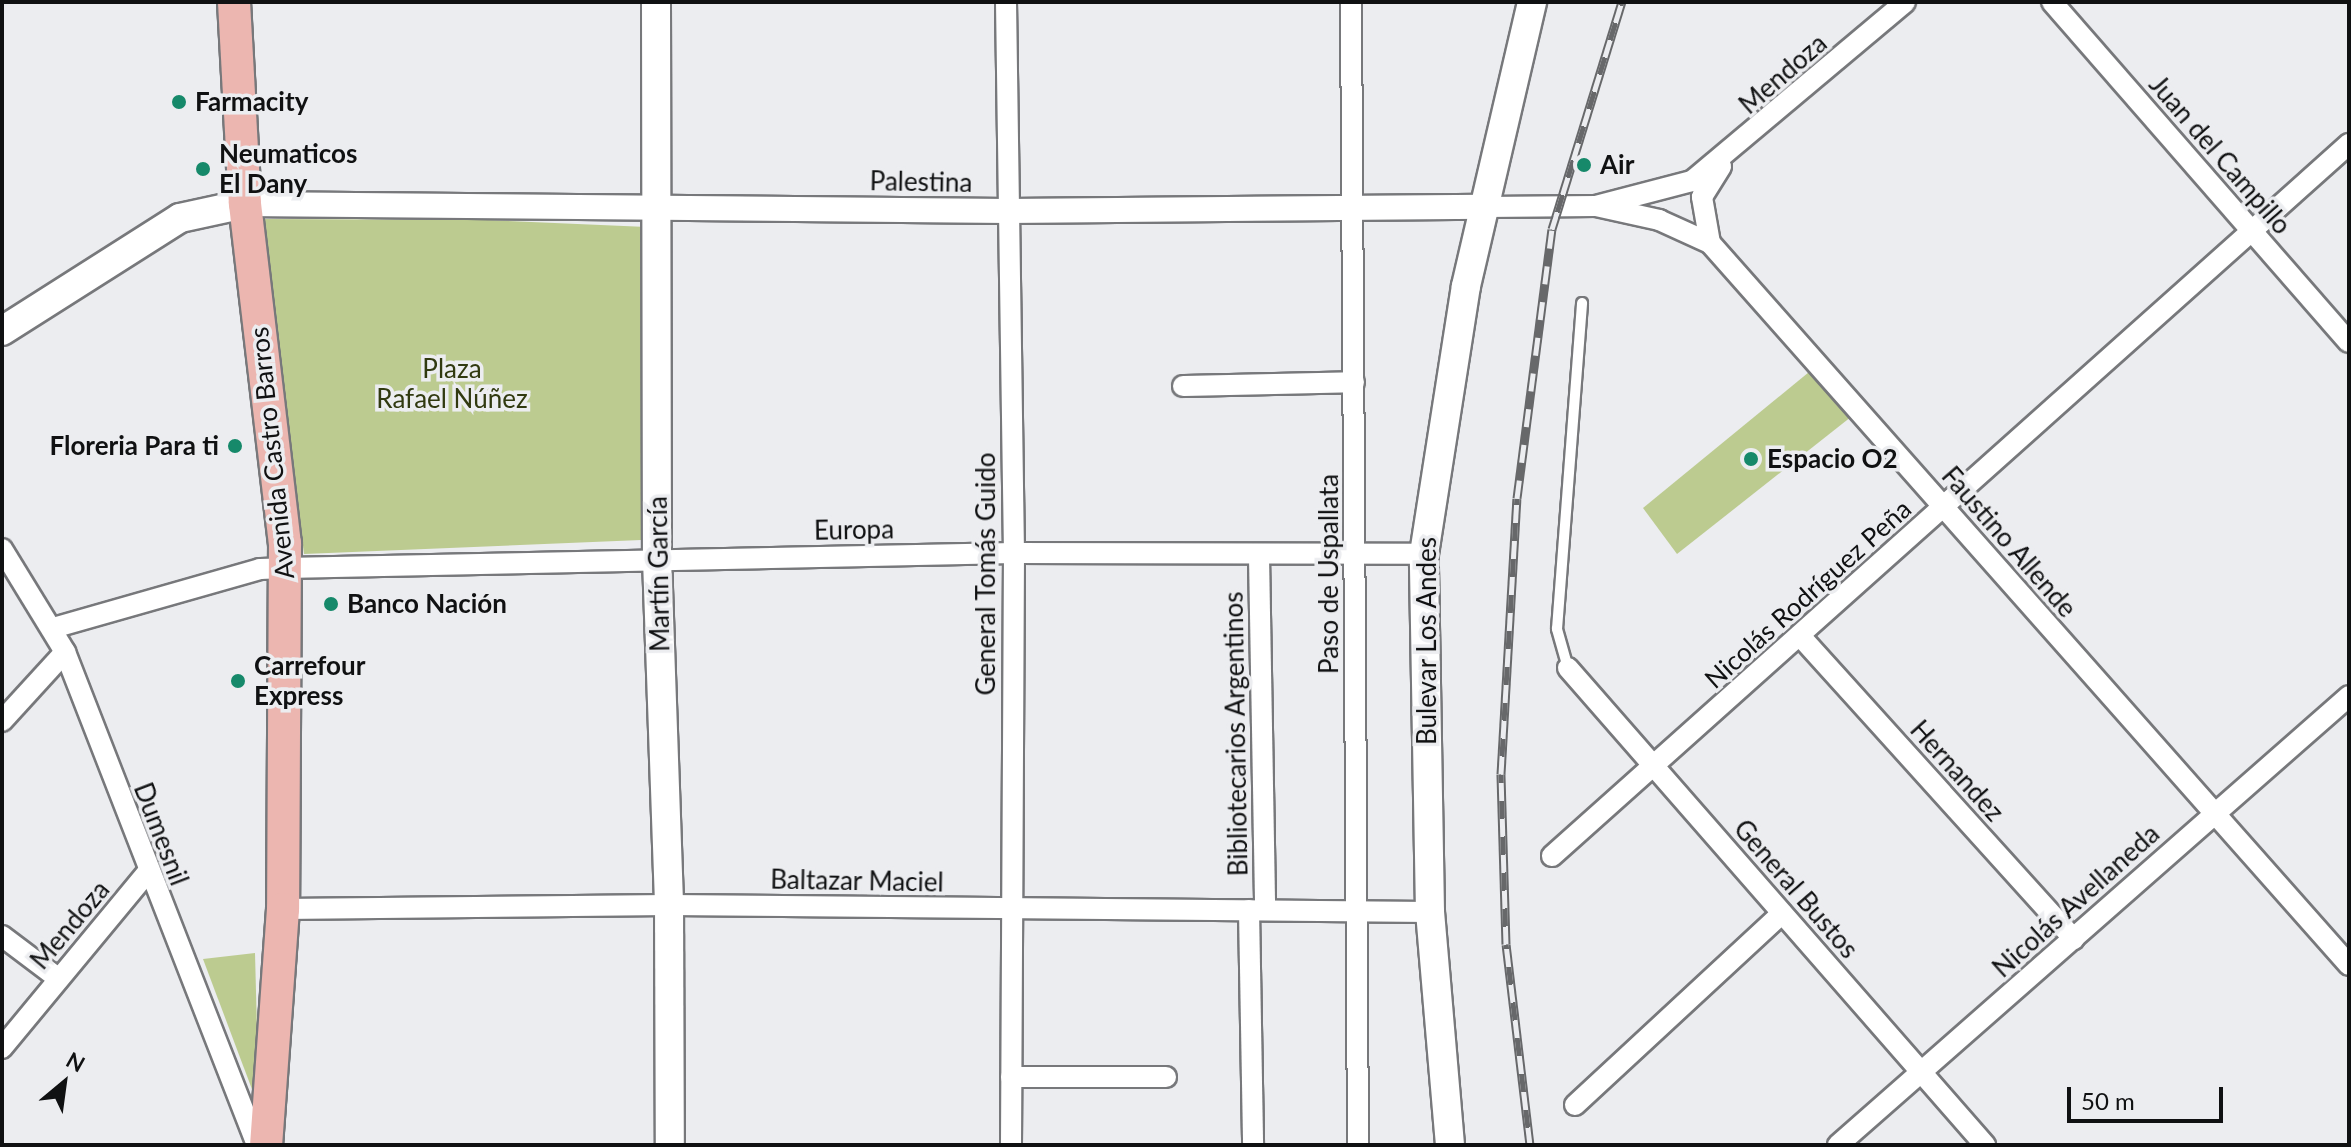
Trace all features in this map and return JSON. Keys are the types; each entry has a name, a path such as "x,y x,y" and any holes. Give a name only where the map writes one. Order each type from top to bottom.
{"main road":[{"name":"Avenida Castro Barros","path":"234,2 245,204 285,568 283,909 266,1145"},
{"name":"Martín García","path":"656,2 659,206 657,559 669,905 670,1145"},
{"name":"Bulevar Los Andes","path":"1450,1145 1430,912 1424,554 1443,420 1485,207 1532,2"},
{"path":"2,331 180,218 245,204"}],"street":[{"name":"General Tomás Guido","path":"1006,2 1014,553 1011,1145"},
{"name":"Paso de Uspallata","path":"1351,2 1358,1145"},
{"name":"Mendoza","path":"1596,206 1692,181 1731,153 1905,2"},
{"name":"Juan del Campillo","path":"2052,2 2349,342"},
{"name":"Nicolás Rodríguez Peña","path":"1552,856 1801,637 2250,229 2349,144"},
{"name":"Mendoza","path":"1710,243 1702,197 1731,153"},
{"name":"Palestina","path":"245,204 1008,211 1596,206"},
{"name":"Faustino Allende","path":"1596,206 1659,220 1710,243 2349,965"},
{"path":"1183,386 1354,382"},
{"name":"Dumesnil","path":"2,549 65,652 147,873 257,1145"},
{"name":"Europa","path":"53,628 260,569 1014,553 1259,556 1424,554"},
{"name":"Bibliotecarios Argentinos","path":"1253,1145 1259,556"},
{"name":"Hernandez","path":"1801,637 2074,939"},
{"path":"2,721 65,652"},
{"name":"General Bustos","path":"1568,668 1985,1145"},
{"name":"Nicolás Avellaneda","path":"1838,1145 2349,696"},
{"name":"Mendoza","path":"2,1048 147,873"},
{"name":"Baltazar Maciel","path":"283,909 669,905 1430,912"},
{"path":"1575,1105 1782,913"},
{"path":"2,936 59,979"},
{"path":"1011,1077 1166,1077"}],"lane":[{"path":"1568,668 1557,629 1582,303"}],"green space":[{"name":"Plaza Rafael Núñez","path":"264,219 488,220 647,227 641,540 304,554"},
{"name":"Espacio O2","path":"1820,363 1861,409 1677,554 1643,508"},
{"path":"255,953 259,1108 203,959"}],"railway":[{"path":"1530,1145 1506,944 1501,774 1517,498 1552,229 1622,2"}],"place":[{"name":"Farmacity","path":"179,102"},
{"name":"Air","path":"1584,165"},
{"name":"Neumaticos El Dany","path":"203,169"},
{"name":"Floreria Para ti","path":"235,446"},
{"name":"Espacio O2","path":"1751,459"},
{"name":"Banco Nación","path":"331,604"},
{"name":"Carrefour Express","path":"238,681"}]}
